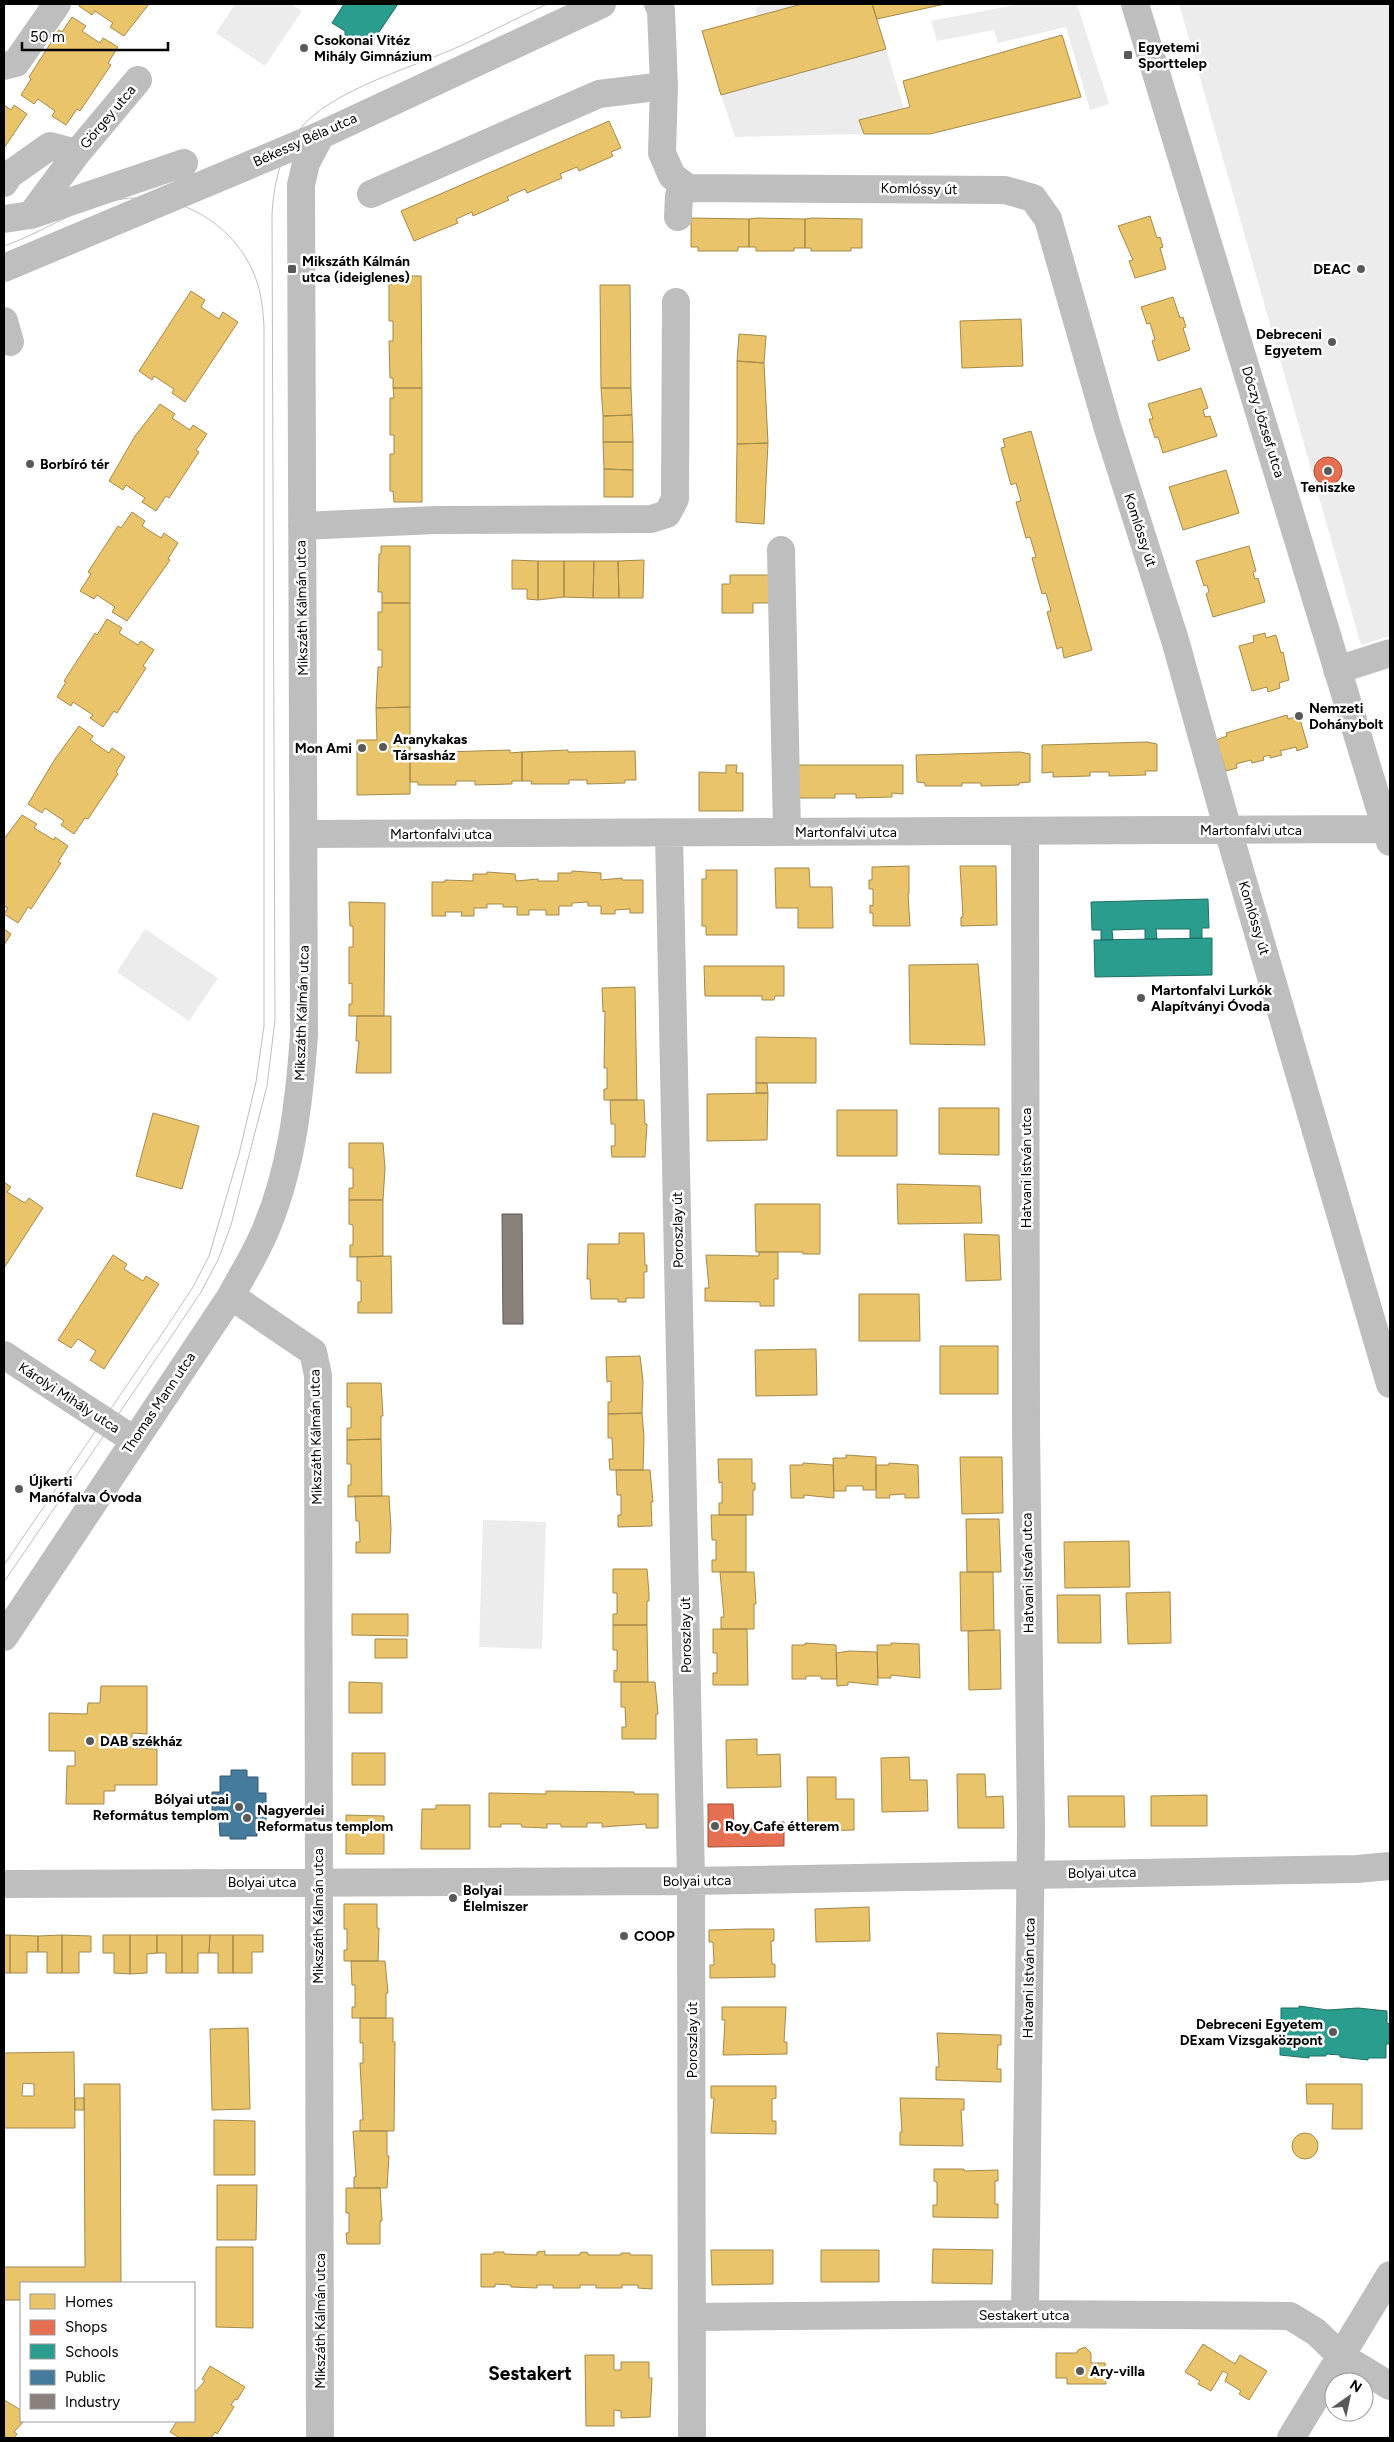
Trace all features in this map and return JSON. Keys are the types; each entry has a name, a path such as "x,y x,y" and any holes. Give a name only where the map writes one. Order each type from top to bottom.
{"street":[{"path":"4,66 16,63 57,4"},
{"name":"Békessy Béla utca","path":"4,268 321,135 602,4"},
{"path":"658,4 660,10 664,86 662,153 672,176 688,188 678,196 678,217"},
{"name":"Dóczy József utca","path":"1135,4 1388,835"},
{"name":"Görgey utca","path":"31,215 78,153 138,80"},
{"path":"371,194 599,94 664,86"},
{"name":"Mikszáth Kálmán utca","path":"320,2438 318,1375 313,1352 232,1296 262,1237 284,1174 295,1123 304,1035 305,834 301,185 306,164 321,135"},
{"name":"Görgey utca","path":"4,183 9,175 50,146 78,153"},
{"path":"4,219 31,215 184,163"},
{"name":"Komlóssy út","path":"688,188 1005,190 1033,198 1048,218 1108,429 1175,640 1228,830 1390,1384"},
{"path":"302,526 435,520 651,519 666,514 675,499 676,302"},
{"path":"781,550 787,832"},
{"path":"1337,670 1390,654"},
{"name":"Martonfalvi utca","path":"305,834 1228,830 1388,835"},
{"name":"Hatvani István utca","path":"1024,831 1026,1428 1031,1874 1025,2314"},
{"name":"Poroszlay út","path":"669,833 691,1881 692,2438"},
{"name":"Thomas Mann utca","path":"4,1637 232,1296"},
{"name":"Károlyi Mihály utca","path":"4,1355 134,1440"},
{"name":"Bolyai utca","path":"4,1884 691,1881 1357,1869 1390,1866"},
{"path":"1291,2438 1390,2275"},
{"name":"Sestakert utca","path":"692,2317 1025,2314 1290,2316 1316,2332 1341,2356"},
{"path":"1341,2356 1390,2386"}],"shaded area":[{"path":"235,4 291,4 302,11 265,66 216,33"},
{"path":"763,4 802,4 757,16 755,8"},
{"path":"1020,4 1077,4 1109,104 1090,110 1066,27 998,43 994,30 937,41 931,21"},
{"name":"Debreceni Egyetem","path":"1179,4 1390,4 1390,636 1361,645"},
{"path":"886,49 904,109 859,120 864,134 735,137 721,95"},
{"path":"145,929 218,978 189,1021 117,972"},
{"path":"483,1520 546,1522 542,1649 479,1647"}],"building: Homes":[{"path":"80,4 149,4 124,36 110,27 113,23 95,11 92,15 79,6"},
{"path":"802,4 872,4 886,49 721,95 702,31"},
{"path":"872,4 945,4 877,19"},
{"path":"72,17 86,26 82,31 100,43 103,38 118,47 108,63 111,65 80,111 77,109 66,125 52,116 55,111 38,99 34,104 21,95 31,79 29,77 59,30 62,32"},
{"path":"1062,35 1081,97 930,134 864,134 859,120 910,107 903,81"},
{"path":"4,105 11,110 14,105 27,114 4,148"},
{"path":"609,121 621,148 611,152 613,156 579,171 577,167 560,174 562,178 527,193 525,189 507,197 509,200 473,216 472,212 456,219 458,223 414,241 401,211"},
{"path":"1150,216 1157,238 1160,237 1163,247 1160,248 1166,269 1135,278 1129,261 1133,260 1118,226"},
{"path":"691,218 749,219 749,247 738,247 738,251 698,251 698,247 691,247"},
{"path":"749,219 805,219 805,248 794,248 794,251 756,251 756,247 749,247"},
{"path":"805,219 862,219 862,248 851,248 851,251 811,251 811,248 805,248"},
{"path":"392,276 421,276 422,388 393,388 393,378 390,378 389,341 393,341 393,321 389,321 389,284 392,284"},
{"path":"600,285 630,285 631,388 601,388"},
{"path":"191,291 205,300 201,307 219,319 223,312 238,322 185,402 172,393 174,389 154,376 152,380 139,371"},
{"path":"1173,297 1180,318 1183,317 1186,327 1183,328 1190,350 1158,361 1152,341 1155,340 1150,323 1147,324 1141,307"},
{"path":"1021,319 1023,366 962,368 960,321"},
{"path":"739,334 766,336 764,363 737,361"},
{"path":"737,361 764,363 768,443 737,444"},
{"path":"393,388 422,388 422,502 394,502 393,491 390,491 390,454 394,454 394,435 390,435 390,398 394,398"},
{"path":"601,388 631,388 632,415 603,416"},
{"path":"1201,388 1208,408 1203,410 1205,417 1210,416 1217,436 1163,453 1158,437 1155,438 1149,419 1153,419 1148,404"},
{"path":"160,404 175,414 172,418 190,430 193,425 207,434 196,450 199,452 169,498 166,496 156,511 142,502 145,498 126,485 123,490 109,481 135,436"},
{"path":"632,415 633,442 603,442 603,416"},
{"path":"1031,431 1092,650 1064,658 1062,647 1057,649 1047,612 1051,611 1046,593 1042,594 1032,558 1036,557 1030,537 1026,538 1016,502 1021,501 1016,483 1011,485 1001,448 1005,447 1003,439"},
{"path":"603,442 633,442 633,470 604,469"},
{"path":"768,443 764,524 736,522 737,444"},
{"path":"604,469 633,470 633,497 604,497"},
{"path":"1226,470 1239,513 1183,530 1169,487"},
{"path":"132,512 145,521 142,526 161,538 164,533 178,543 168,559 170,560 127,621 112,612 115,607 97,595 94,599 80,591 91,574 88,572 118,526 121,528"},
{"path":"381,546 410,546 410,603 382,603 382,592 378,592"},
{"path":"1249,546 1256,571 1253,572 1255,579 1258,578 1265,602 1213,617 1206,594 1209,592 1207,585 1204,586 1196,561"},
{"path":"512,560 538,561 538,600 527,599 527,589 512,589"},
{"path":"644,560 643,598 619,598 618,561"},
{"path":"538,561 564,561 564,597 538,600"},
{"path":"564,561 594,561 593,598 564,597"},
{"path":"594,561 618,561 619,598 593,598"},
{"path":"730,575 769,575 769,603 753,603 753,613 722,613 722,584 730,584"},
{"path":"382,603 410,603 410,707 376,708 378,667 382,667 382,650 378,650 378,612 382,612"},
{"path":"107,619 122,628 119,633 138,645 141,641 154,650 143,666 146,668 117,713 114,711 103,727 90,718 93,715 73,702 71,706 57,697 66,682 64,681 95,633 97,635"},
{"path":"1265,633 1266,638 1276,635 1281,653 1283,652 1289,680 1279,683 1280,688 1268,692 1267,687 1252,691 1239,646 1254,642 1253,636"},
{"name":"Aranykakas Társasház","path":"410,707 410,794 357,795 357,740 377,740 376,708"},
{"path":"1287,715 1288,719 1299,716 1308,747 1297,751 1296,747 1280,751 1282,755 1270,758 1270,755 1263,757 1264,760 1252,763 1251,760 1236,764 1237,768 1226,771 1216,740 1227,736 1226,733"},
{"path":"79,726 93,736 90,740 109,753 112,748 125,757 116,772 118,774 88,819 85,818 74,834 61,825 64,821 45,808 42,813 28,804 55,759"},
{"path":"1147,742 1157,744 1157,771 1145,771 1146,775 1109,776 1109,772 1090,772 1090,776 1053,777 1053,772 1042,773 1042,745"},
{"path":"510,750 510,753 522,752 522,781 512,781 512,784 475,785 475,781 456,781 456,785 418,785 418,782 410,782 410,753"},
{"path":"568,750 568,752 635,751 636,780 625,780 625,783 587,784 587,780 569,780 569,784 531,784 532,781 522,781 522,752"},
{"path":"1020,752 1030,754 1030,782 1019,783 1019,785 981,786 981,783 962,783 962,786 925,786 925,783 917,782 916,755"},
{"path":"726,765 737,765 736,773 743,773 743,811 699,811 699,772 726,773"},
{"path":"798,765 903,765 903,794 892,793 892,797 856,798 856,794 835,794 835,798 798,798"},
{"path":"22,815 37,824 34,828 54,840 55,837 68,846 58,862 61,863 31,909 28,907 18,923 4,914 8,908 4,906 4,839"},
{"path":"909,866 910,926 873,926 873,913 870,913 870,905 873,906 873,889 869,889 869,880 872,880 872,867"},
{"path":"960,866 996,866 997,925 961,926 961,917 963,917"},
{"path":"775,868 809,868 810,887 832,887 833,928 798,928 798,908 776,908"},
{"path":"706,870 737,870 737,935 706,935 706,926 702,926 702,879 706,879"},
{"path":"572,871 601,873 601,880 622,878 622,880 643,880 643,913 630,913 630,909 615,910 615,914 601,914 601,906 588,906 588,902 572,903 572,906 559,906 559,915 546,915 546,910 529,910 529,915 517,915 517,907 503,907 503,904 487,904 487,908 474,908 474,916 461,916 462,912 445,912 446,916 432,916 432,882 445,882 445,880 473,881 473,874 487,874 487,872 515,874 516,881 538,879 538,881 558,881 558,873 572,873"},
{"path":"349,902 385,903 384,1016 349,1016 349,1004 352,1004 352,983 349,984 349,947 353,947 353,926 350,926"},
{"path":"4,929 11,934 4,945"},
{"path":"978,964 985,1045 910,1044 909,965"},
{"path":"704,966 784,966 784,996 775,996 774,1000 762,1000 762,996 705,996"},
{"path":"635,987 637,1100 604,1100 604,1089 607,1089 607,1068 604,1068 605,1011 603,1012 602,988"},
{"path":"357,1016 391,1016 391,1073 356,1073 359,1041 356,1041"},
{"path":"756,1037 816,1038 816,1083 756,1083"},
{"path":"756,1083 767,1083 768,1093 756,1093"},
{"path":"768,1093 767,1140 707,1141 707,1094"},
{"path":"610,1100 644,1100 645,1124 647,1124 645,1157 612,1157 611,1146 615,1146 615,1124 611,1124"},
{"path":"939,1108 999,1108 999,1155 939,1154"},
{"path":"837,1110 897,1110 897,1156 837,1156"},
{"path":"153,1113 199,1126 182,1189 136,1176"},
{"path":"349,1143 383,1143 385,1168 383,1200 349,1200 349,1188 353,1188 353,1168 349,1168"},
{"path":"4,1182 11,1187 7,1192 25,1203 29,1198 43,1208 4,1268"},
{"path":"897,1184 980,1186 982,1223 898,1224"},
{"path":"349,1200 383,1200 383,1256 350,1257 350,1245 353,1245 353,1225 349,1224"},
{"path":"755,1204 820,1204 820,1254 756,1252"},
{"path":"619,1233 644,1233 647,1272 644,1272 644,1298 626,1298 626,1302 618,1302 618,1299 591,1299 590,1279 587,1279 588,1244 619,1244"},
{"path":"964,1234 999,1235 1001,1280 966,1281"},
{"path":"759,1252 778,1252 778,1279 774,1279 774,1306 760,1306 760,1302 705,1301 705,1288 709,1288 706,1255 759,1256"},
{"path":"113,1255 127,1264 124,1269 143,1281 146,1276 159,1284 104,1369 90,1360 96,1351 78,1339 71,1348 58,1340"},
{"path":"391,1256 392,1313 358,1313 358,1302 361,1302 361,1281 357,1281 357,1257"},
{"path":"859,1294 919,1294 920,1341 859,1341"},
{"path":"940,1346 998,1346 998,1394 940,1394"},
{"path":"816,1349 817,1395 756,1396 755,1350"},
{"path":"640,1356 643,1381 642,1413 608,1414 608,1402 611,1402 611,1381 607,1382 606,1357"},
{"path":"347,1383 381,1383 383,1416 381,1416 381,1439 347,1440 347,1428 351,1428 351,1407 347,1407"},
{"path":"642,1413 644,1437 643,1470 610,1470 609,1459 613,1459 612,1438 608,1438 608,1414"},
{"path":"381,1439 382,1496 348,1497 348,1485 351,1485 351,1464 347,1464 347,1440"},
{"path":"846,1455 876,1457 876,1490 863,1490 863,1486 846,1486 846,1491 834,1491 833,1458 846,1458"},
{"path":"960,1457 1002,1457 1003,1513 962,1514"},
{"path":"718,1459 752,1459 752,1483 755,1483 755,1490 753,1490 753,1515 719,1515 719,1503 722,1503 722,1482 719,1483"},
{"path":"803,1463 833,1465 834,1498 804,1495 804,1498 791,1498 790,1465 803,1465"},
{"path":"889,1463 918,1465 919,1498 905,1498 905,1494 889,1495 890,1498 876,1498 876,1465 889,1465"},
{"path":"616,1470 650,1470 653,1502 651,1502 652,1526 618,1527 618,1515 621,1515 621,1495 617,1495"},
{"path":"355,1496 389,1496 390,1553 356,1553 356,1542 360,1542 359,1521 356,1521"},
{"path":"711,1515 746,1515 746,1572 712,1572 712,1560 716,1560 716,1540 712,1540"},
{"path":"966,1519 999,1519 1001,1572 967,1572"},
{"path":"1129,1541 1130,1587 1065,1588 1064,1542"},
{"path":"613,1569 647,1569 649,1601 647,1601 647,1625 613,1625 613,1614 617,1614 617,1593 613,1593"},
{"path":"720,1572 754,1572 756,1604 754,1604 754,1629 721,1629 721,1617 724,1617"},
{"path":"960,1572 993,1572 994,1630 961,1631"},
{"path":"1170,1592 1171,1643 1128,1644 1126,1593"},
{"path":"1057,1595 1100,1595 1101,1643 1058,1643"},
{"path":"352,1614 408,1614 408,1636 352,1635"},
{"path":"613,1625 647,1625 648,1682 614,1682 614,1670 617,1671 617,1650 613,1650"},
{"path":"713,1629 747,1629 748,1685 713,1685 713,1673 717,1673 717,1653 713,1653"},
{"path":"1000,1630 1001,1689 969,1690 968,1631"},
{"path":"375,1639 407,1639 407,1658 375,1658"},
{"path":"805,1643 836,1645 837,1679 821,1679 821,1676 806,1676 806,1679 792,1679 792,1645 805,1645"},
{"path":"891,1643 919,1644 920,1678 891,1675 891,1678 878,1678 877,1645 891,1645"},
{"path":"849,1651 877,1652 878,1685 848,1682 848,1685 837,1686 836,1653"},
{"path":"349,1682 382,1683 382,1713 349,1713"},
{"path":"621,1682 655,1682 658,1714 656,1714 656,1739 622,1739 622,1727 626,1727 625,1707 621,1707"},
{"name":"DAB székház","path":"101,1686 147,1686 147,1734 132,1733 132,1748 157,1749 157,1785 115,1785 115,1791 104,1791 104,1804 66,1804 67,1766 75,1766 75,1751 49,1751 49,1713 87,1714 88,1703 100,1703"},
{"path":"757,1739 757,1755 780,1754 781,1787 727,1788 726,1740"},
{"path":"352,1753 385,1753 385,1785 352,1785"},
{"path":"909,1757 910,1780 927,1780 928,1811 882,1812 881,1758"},
{"path":"957,1774 985,1774 986,1797 1003,1796 1004,1828 958,1828"},
{"path":"807,1777 836,1777 836,1799 854,1799 854,1830 808,1831"},
{"path":"546,1791 658,1794 658,1828 646,1828 646,1824 602,1827 602,1823 587,1823 587,1827 561,1827 561,1824 547,1824 547,1828 522,1827 521,1824 501,1824 501,1827 489,1827 489,1793 546,1794"},
{"path":"1207,1795 1207,1826 1151,1826 1151,1796"},
{"path":"1068,1796 1124,1796 1125,1827 1069,1827"},
{"path":"436,1805 470,1805 470,1849 421,1849 422,1809 436,1809"},
{"path":"346,1815 384,1816 384,1854 346,1854"},
{"path":"344,1904 377,1904 377,1928 379,1928 378,1961 344,1961 344,1950 347,1950 347,1929 344,1929"},
{"path":"869,1907 870,1941 816,1942 815,1909"},
{"path":"774,1929 774,1941 771,1941 772,1964 775,1964 775,1977 710,1978 710,1965 714,1965 713,1942 709,1942 709,1930"},
{"path":"4,1935 10,1935 10,1973 4,1973"},
{"path":"10,1935 38,1936 38,1952 27,1952 27,1973 10,1973"},
{"path":"62,1935 91,1936 91,1952 79,1952 79,1973 62,1973"},
{"path":"62,1935 62,1973 47,1973 47,1952 38,1952 38,1936"},
{"path":"103,1935 130,1935 130,1974 114,1973 114,1953 103,1953"},
{"path":"130,1935 157,1935 157,1953 147,1954 147,1973 130,1974"},
{"path":"157,1935 182,1935 182,1973 166,1973 166,1953 157,1953"},
{"path":"182,1935 210,1935 209,1953 198,1953 198,1973 182,1973"},
{"path":"210,1935 233,1935 233,1973 218,1973 218,1953 209,1953"},
{"path":"233,1935 263,1935 263,1952 252,1952 252,1973 233,1973"},
{"path":"351,1961 385,1961 388,1993 386,1993 386,2018 352,2018 352,2007 355,2007 355,1985 352,1985"},
{"path":"722,2007 786,2007 784,2042 787,2042 787,2054 723,2055 725,2020 722,2020"},
{"path":"360,2018 393,2018 393,2042 395,2042 394,2131 360,2131 360,2120 363,2120 360,2063 363,2063 363,2043 360,2043"},
{"path":"248,2028 250,2109 212,2110 210,2029"},
{"path":"937,2033 1001,2035 1001,2045 998,2045 997,2069 1001,2069 1001,2082 936,2080 936,2067 939,2067"},
{"path":"74,2052 75,2128 4,2128 4,2053","holes":["23,2083 34,2084 34,2096 22,2096"]},
{"path":"84,2084 120,2084 121,2282 20,2282 20,2300 4,2300 4,2267 85,2267"},
{"path":"1306,2084 1362,2084 1362,2129 1332,2129 1333,2104 1307,2104"},
{"path":"711,2086 776,2086 776,2098 772,2099 772,2121 776,2121 776,2134 711,2133 714,2098 711,2098"},
{"path":"75,2098 84,2098 84,2110 75,2110"},
{"path":"900,2098 964,2099 964,2110 961,2110 963,2146 900,2145 900,2132 902,2132"},
{"path":"214,2120 255,2121 255,2175 214,2175"},
{"path":"353,2131 387,2131 387,2156 389,2156 387,2188 354,2188 354,2177 356,2177"},
{"path":"1305,2133 1314,2137 1318,2146 1314,2155 1305,2159 1296,2155 1292,2146 1296,2137"},
{"path":"934,2169 964,2169 964,2171 998,2170 998,2181 995,2181 995,2204 998,2204 998,2218 933,2217 933,2205 937,2205 937,2182 934,2181"},
{"path":"217,2185 257,2185 256,2240 217,2240"},
{"path":"346,2188 380,2188 382,2221 380,2221 380,2244 347,2244 346,2233 349,2233 349,2213 346,2213"},
{"path":"216,2247 253,2247 253,2328 216,2327"},
{"path":"933,2249 993,2250 992,2284 932,2283"},
{"path":"711,2250 773,2250 773,2284 712,2285"},
{"path":"821,2250 879,2250 879,2282 821,2282"},
{"path":"545,2251 545,2255 580,2255 580,2253 584,2252 588,2253 588,2255 621,2255 621,2253 630,2253 630,2255 652,2255 652,2289 638,2288 638,2285 622,2285 622,2288 596,2288 596,2285 580,2285 580,2288 553,2288 553,2285 537,2285 537,2288 495,2284 495,2287 481,2287 481,2254 504,2252 504,2254 537,2255 537,2252"},
{"path":"1203,2344 1235,2364 1240,2355 1267,2371 1249,2400 1239,2394 1241,2391 1225,2381 1228,2374 1223,2371 1211,2391 1198,2384 1200,2381 1185,2372"},
{"name":"Ary-villa","path":"1085,2347 1091,2353 1091,2363 1105,2363 1106,2384 1067,2384 1067,2378 1056,2378 1056,2353 1077,2353 1078,2350"},
{"path":"585,2355 614,2355 614,2370 621,2370 621,2362 649,2362 649,2378 652,2378 650,2417 621,2418 621,2411 614,2410 614,2426 586,2426"},
{"path":"210,2366 245,2387 237,2400 235,2399 231,2405 234,2407 217,2434 215,2432 211,2438 180,2438 170,2432 176,2422 195,2422 195,2392 205,2381 202,2379"},
{"path":"4,2400 20,2409 20,2422 23,2422 14,2432 17,2434 14,2438 4,2438"}],"building: Shops":[{"name":"Teniszke","path":"1328,457 1338,461 1342,471 1338,481 1328,485 1318,481 1314,471 1318,461"},
{"path":"708,1804 733,1804 734,1823 784,1822 784,1846 708,1847"}],"building: Schools":[{"path":"344,4 398,4 369,47 356,38 351,41 347,40 345,38 345,31 332,23"},
{"path":"1208,899 1209,928 1202,928 1202,938 1190,938 1190,929 1156,929 1157,939 1145,939 1145,929 1112,930 1113,940 1101,940 1101,930 1092,930 1091,902"},
{"path":"1212,938 1212,975 1095,977 1094,940"},
{"name":"Debreceni Egyetem DExam Vizsgaközpont","path":"1299,2006 1328,2010 1358,2008 1387,2011 1387,2023 1390,2024 1390,2044 1386,2044 1386,2058 1368,2058 1368,2060 1326,2054 1326,2056 1309,2056 1309,2058 1280,2055 1280,2041 1276,2041 1276,2021 1281,2021 1281,2008 1299,2008"}],"building: Public":[{"name":"Bólyai utcai Református templom","path":"231,1770 247,1770 247,1777 258,1777 258,1793 266,1793 266,1821 257,1821 257,1836 246,1836 246,1839 230,1839 230,1836 220,1836 219,1820 212,1820 212,1792 220,1792 220,1776 231,1776"}],"building: Industry":[{"path":"502,1214 522,1214 523,1324 503,1324"}],"tram line":[{"path":"4,1582 201,1292 218,1260 231,1225 267,1086 275,1020 272,214 274,191 279,169 287,149 300,129 313,116 330,104 370,83 451,50 547,4"},
{"path":"4,246 102,203 140,198 162,200 184,206 204,216 222,229 237,245 249,264 258,285 264,326 264,1026 256,1082 239,1154 209,1256 193,1287 4,1565"}],"place":[{"name":"Csokonai Vitéz Mihály Gimnázium","path":"304,48"},
{"name":"Egyetemi Sporttelep","path":"1128,55"},
{"name":"Mikszáth Kálmán utca (ideiglenes)","path":"292,269"},
{"name":"DEAC","path":"1361,269"},
{"name":"Debreceni Egyetem","path":"1332,342"},
{"name":"Borbíró tér","path":"30,464"},
{"name":"Teniszke","path":"1328,471"},
{"name":"Nemzeti Dohánybolt","path":"1299,716"},
{"name":"Aranykakas Társasház","path":"383,747"},
{"name":"Mon Ami","path":"362,748"},
{"name":"Martonfalvi Lurkók Alapítványi Óvoda","path":"1141,998"},
{"name":"Újkerti Manófalva Óvoda","path":"19,1489"},
{"name":"DAB székház","path":"90,1741"},
{"name":"Bólyai utcai Református templom","path":"239,1807"},
{"name":"Nagyerdei Reformatus templom","path":"247,1818"},
{"name":"Roy Cafe étterem","path":"715,1826"},
{"name":"Bolyai Élelmiszer","path":"453,1898"},
{"name":"COOP","path":"624,1936"},
{"name":"Debreceni Egyetem DExam Vizsgaközpont","path":"1333,2032"},
{"name":"Ary-villa","path":"1080,2371"}],"district":[{"name":"Sestakert","path":"530,2373"}]}
